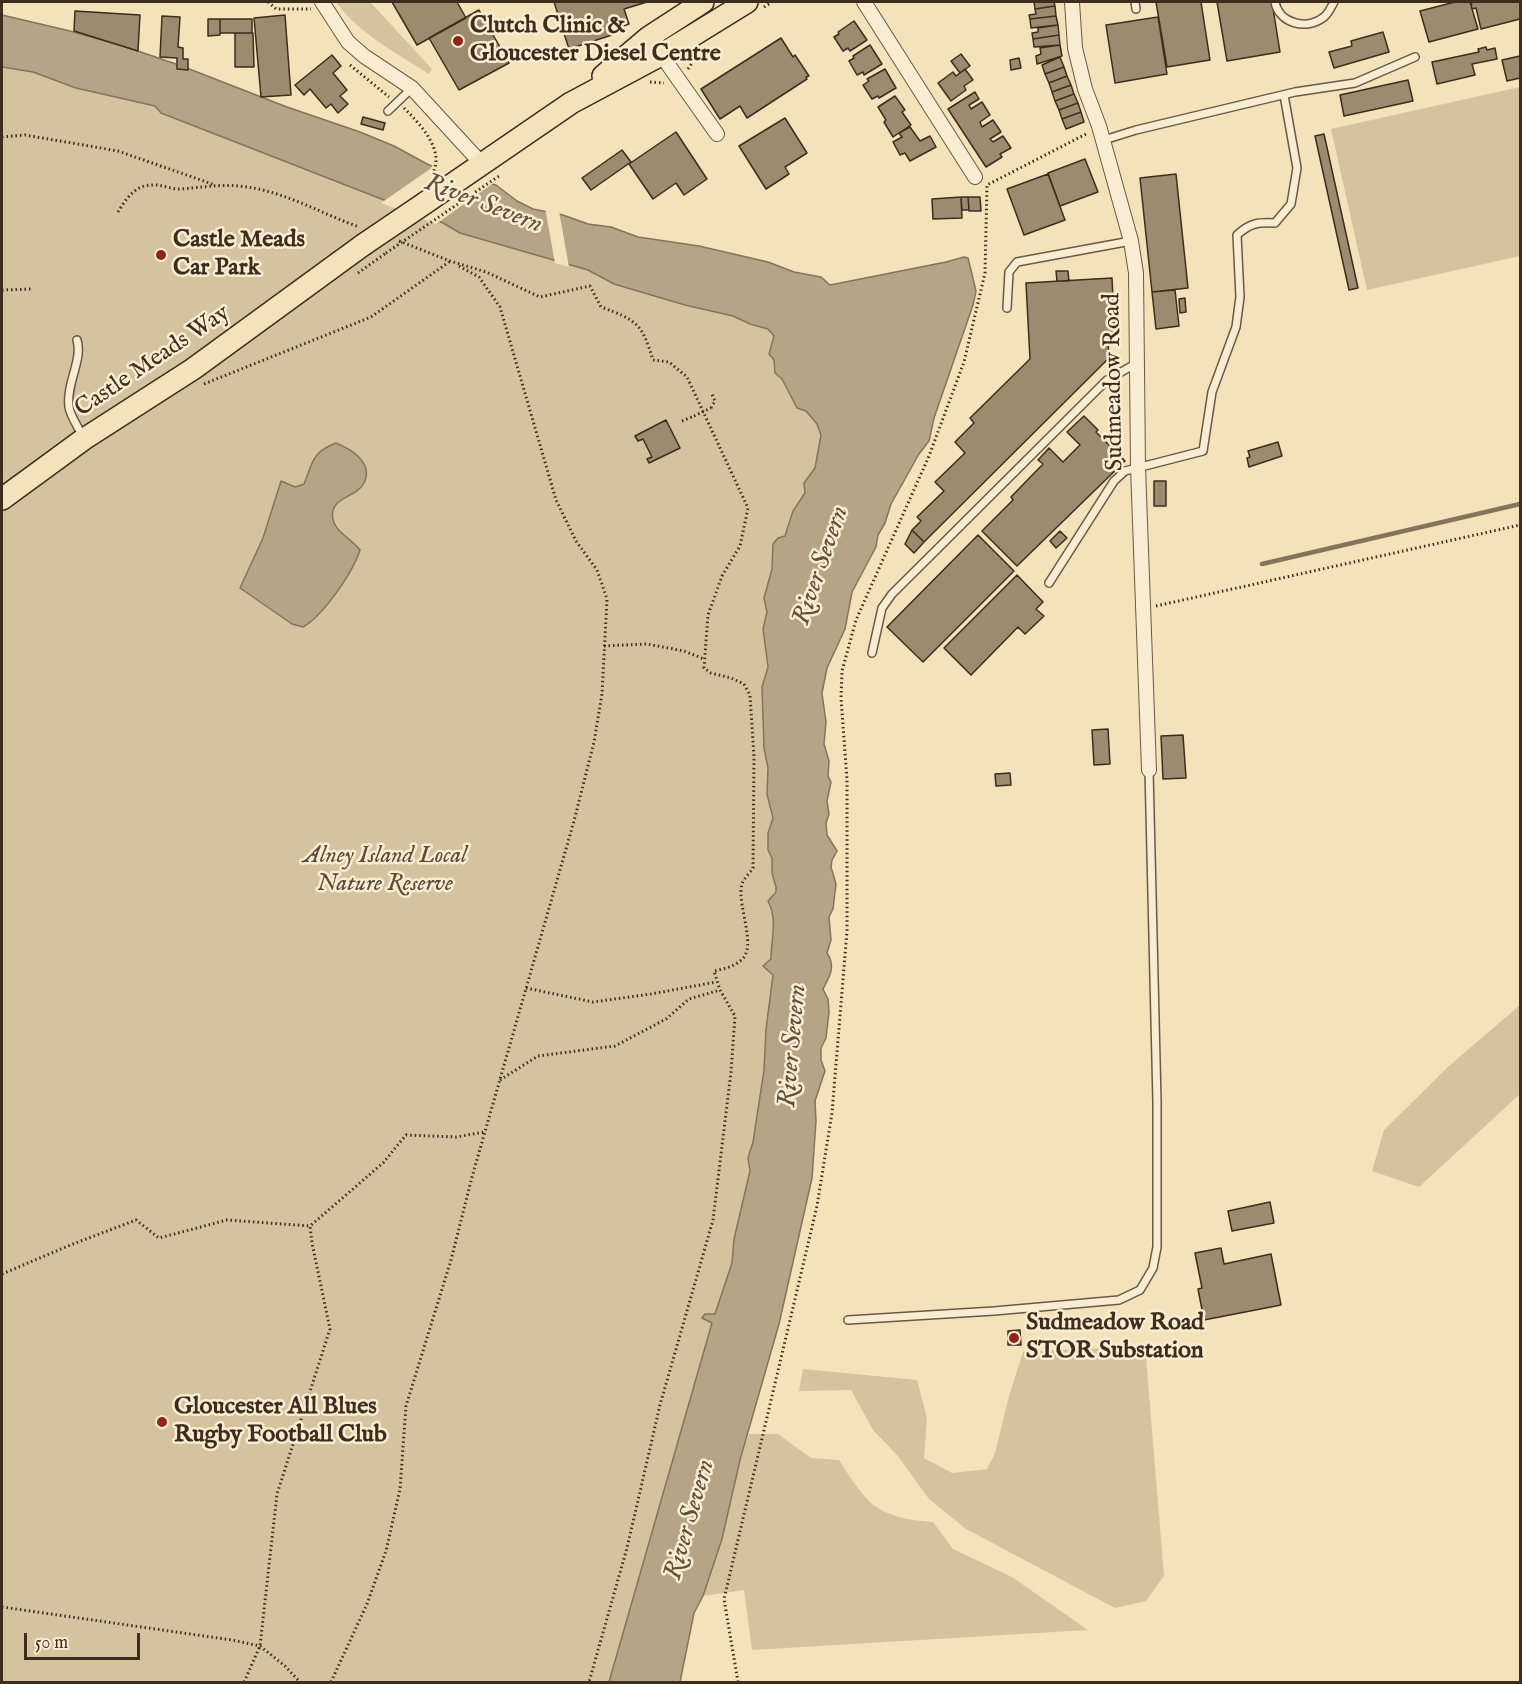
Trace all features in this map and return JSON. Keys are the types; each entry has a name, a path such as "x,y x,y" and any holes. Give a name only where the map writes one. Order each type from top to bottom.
{"main road":[{"path":"571,103 649,37 703,2"},
{"path":"571,103 662,55 746,2"},
{"name":"Castle Meads Way","path":"2,499 84,439 193,369 362,236 480,164 571,103"}],"street":[{"path":"864,2 975,177"},
{"name":"Sudmeadow Road","path":"1072,2 1075,48 1085,89 1104,140 1131,241 1136,273 1138,467 1149,770"},
{"path":"317,5 348,42 364,56 412,88 480,164"},
{"path":"649,37 717,134"}],"lane":[{"path":"1275,2 1277,12 1285,19 1293,23 1304,23 1318,21 1326,15 1334,2"},
{"path":"1104,140 1284,94 1355,83 1415,57"},
{"path":"388,111 412,88"},
{"path":"1049,584 1114,480 1125,471 1203,451 1212,392 1236,327 1240,297 1237,236 1246,226 1256,222 1275,223 1291,204 1297,168 1284,94"},
{"path":"1007,308 1009,272 1017,262 1131,241"},
{"path":"76,340 79,353 69,383 69,409 84,439"},
{"path":"872,653 882,608 892,594 1107,380 1137,363"},
{"path":"848,1320 1119,1300 1140,1290 1154,1268 1157,1247 1157,1101 1149,770"}],"path":[{"path":"267,2 276,9 317,5"},
{"path":"738,1683 724,1599 817,1206 832,1113 847,932 847,780 841,698 842,671 847,649 856,620 929,456 964,362 985,273 987,185 1100,126"},
{"path":"2,137 25,135 118,151 216,185"},
{"path":"426,180 436,169 438,159 430,140"},
{"path":"386,254 499,176"},
{"path":"118,212 130,194 142,186 152,184 177,189 216,185 239,186 268,191 362,236"},
{"path":"391,238 486,272 540,297 590,286 601,307 626,317 639,326 654,360 669,362 687,377 748,508 741,546 722,576 708,615 704,659 704,668 711,673 744,684 750,695 754,757 753,868 742,883 741,903 748,951 742,960 714,971 716,982 735,1016 731,1072 713,1220 660,1405 627,1548 590,1683"},
{"path":"204,384 371,317 450,261"},
{"path":"331,1683 367,1604 386,1551 400,1489 406,1406 451,1260 574,820 594,742 602,694 607,598 597,570 576,541 556,500 501,307 479,277 450,261"},
{"path":"2,290 31,289"},
{"path":"682,421 711,408 715,401 711,392"},
{"path":"1144,609 1521,525"},
{"path":"604,646 647,644 684,651 704,659"},
{"path":"526,988 593,1002 716,982"},
{"path":"500,1080 538,1056 615,1046 666,1019 689,999 720,990"},
{"path":"2,1274 136,1220 159,1238 226,1220 310,1226 383,1163 406,1135 456,1137 485,1132"},
{"path":"244,1683 260,1646 277,1494 330,1329 310,1226"},
{"path":"2,1607 260,1646 285,1666 300,1683"}],"green space":[{"path":"336,2 372,4 432,69 429,74 367,33"},
{"name":"Alney Island Local Nature Reserve","path":"2,67 33,72 76,88 155,106 588,270 614,284 685,305 733,316 768,329 774,336 775,373 782,379 797,408 806,411 817,424 821,435 815,468 804,483 805,493 793,511 785,536 773,544 772,569 764,598 767,612 763,629 768,667 762,687 765,752 768,768 767,794 773,818 768,833 768,850 772,858 772,872 776,887 771,959 764,965 773,975 766,1029 764,1070 753,1142 748,1158 750,1171 734,1239 732,1263 610,1682 2,1682"},
{"path":"1520,87 1520,256 1367,290 1331,129"},
{"path":"1520,1005 1520,1094 1419,1187 1372,1171 1384,1130 1449,1066"},
{"path":"1145,1346 1164,1576 1146,1601 1115,1608 966,1529 929,1499 897,1455 873,1430 851,1390 799,1391 803,1369 917,1380 927,1418 924,1458 952,1473 987,1469 995,1453 1023,1352"},
{"path":"749,1434 778,1434 811,1458 839,1460 862,1493 878,1508 905,1518 933,1522 953,1549 1012,1577 1088,1630 752,1650 744,1590 703,1596 727,1520 740,1460"}],"water":[{"name":"River Severn","path":"2,15 70,31 179,65 287,107 360,132 394,146 429,165 496,185 517,201 533,209 563,215 588,224 611,227 638,237 699,246 768,262 794,272 821,277 830,285 968,258 976,291 934,418 929,441 919,454 891,504 885,523 878,535 876,547 852,592 845,629 827,668 822,693 826,722 824,744 829,761 828,776 831,782 827,801 829,814 826,823 827,835 837,851 831,867 836,884 833,909 829,917 831,940 827,953 832,967 823,989 828,999 829,1012 826,1038 821,1048 821,1060 825,1071 815,1101 812,1178 779,1324 740,1460 722,1539 703,1596 694,1613 680,1682 609,1682 712,1323 702,1318 705,1314 715,1314 732,1263 734,1239 750,1171 748,1158 753,1142 764,1070 766,1029 773,975 763,966 771,959 773,915 768,901 776,892 772,858 768,850 768,833 773,818 767,794 768,768 764,748 762,687 768,667 763,629 767,612 764,598 772,569 773,544 778,538 785,536 793,511 805,493 804,483 815,468 821,435 817,424 806,411 797,408 782,379 775,373 774,360 769,354 774,336 768,329 733,316 685,305 614,284 588,270 460,233 443,223 161,113 155,106 76,88 33,72 2,67"},
{"path":"336,443 354,453 366,469 364,483 356,492 339,502 333,512 334,524 360,550 351,570 328,604 303,627 292,624 240,588 263,538 281,481 295,487 304,484 314,459 322,450"}],"pier":[{"path":"434,163 495,182 436,224 381,203 430,169"},
{"path":"545,208 559,211 569,267 555,263"}],"building":[{"path":"392,2 457,2 466,18 417,45"},
{"path":"554,2 647,2 624,9 629,24 620,27 621,32 569,49"},
{"path":"1034,2 1054,2 1055,6 1035,9"},
{"path":"1156,2 1201,2 1210,60 1167,67"},
{"path":"1217,2 1272,2 1280,52 1227,61"},
{"path":"1455,2 1470,2 1478,29 1429,42 1420,11"},
{"path":"1520,2 1520,19 1481,29 1476,8 1472,9 1471,3"},
{"path":"1055,6 1056,16 1030,19 1029,15 1036,14 1035,9"},
{"path":"479,10 509,63 459,90 429,38"},
{"path":"75,11 140,15 138,51 74,31"},
{"path":"285,15 291,95 261,97 254,18"},
{"path":"162,16 180,17 178,47 183,48 183,59 188,59 188,70 177,69 177,58 160,57"},
{"path":"1056,16 1058,25 1031,28 1030,19"},
{"path":"1158,17 1167,74 1115,83 1106,25"},
{"path":"208,19 220,19 220,35 208,36"},
{"path":"220,19 252,19 252,33 220,33"},
{"path":"854,21 867,40 850,51 848,48 843,51 834,37"},
{"path":"1058,25 1059,35 1033,39 1032,33 1038,32 1038,28"},
{"path":"1383,32 1389,52 1334,68 1329,52 1352,46 1351,41"},
{"path":"235,33 253,33 254,67 235,67"},
{"path":"1059,35 1060,45 1034,47 1033,39"},
{"path":"781,38 809,76 806,77 807,79 747,118 740,106 720,119 701,89"},
{"path":"870,45 882,64 864,75 863,72 857,75 849,61"},
{"path":"1060,45 1062,56 1037,64 1036,56 1041,54 1040,48"},
{"path":"1486,47 1487,50 1495,48 1497,59 1472,64 1475,75 1437,84 1432,62 1479,52 1478,49"},
{"path":"961,54 970,66 960,73 951,61"},
{"path":"332,55 341,66 333,73 347,90 340,96 348,104 338,113 331,104 326,108 310,89 304,95 295,85"},
{"path":"1520,56 1520,78 1507,81 1502,60"},
{"path":"1060,57 1064,67 1045,74 1042,65"},
{"path":"1019,58 1021,68 1011,70 1010,60"},
{"path":"1064,67 1067,76 1049,83 1045,74"},
{"path":"885,69 896,88 879,98 878,96 872,99 863,85 869,81 867,79"},
{"path":"965,69 973,80 964,86 966,90 951,101 938,83 953,72 956,76"},
{"path":"1067,76 1071,85 1052,92 1049,83"},
{"path":"1408,80 1413,101 1344,116 1340,95"},
{"path":"1071,85 1074,94 1055,101 1052,92"},
{"path":"975,92 979,99 969,105 971,109 982,102 990,115 980,122 982,127 993,120 1001,132 990,139 993,142 1003,136 1011,148 1000,154 1002,157 986,167 948,109"},
{"path":"1074,94 1078,103 1059,110 1055,101"},
{"path":"895,96 905,110 902,112 911,125 893,137 878,107"},
{"path":"1078,103 1081,112 1062,119 1059,110"},
{"path":"1081,112 1084,122 1066,129 1062,119"},
{"path":"363,117 385,123 383,130 361,124"},
{"path":"785,118 807,153 785,167 789,174 766,189 739,146"},
{"path":"910,127 920,141 930,136 936,147 910,161 905,153 900,155 893,142 902,137 899,133"},
{"path":"676,132 707,179 684,195 676,183 653,199 629,164"},
{"path":"1324,134 1358,288 1349,290 1315,136"},
{"path":"622,150 631,162 591,190 582,178"},
{"path":"1085,159 1098,192 1060,206 1048,173"},
{"path":"1048,174 1065,220 1024,235 1007,189"},
{"path":"1176,174 1188,288 1152,292 1140,178"},
{"path":"961,197 968,197 969,210 962,210"},
{"path":"961,197 962,218 933,219 932,199"},
{"path":"968,197 980,197 981,211 969,211"},
{"path":"1056,271 1068,271 1069,281 1057,281"},
{"path":"1112,278 1115,341 1108,341 1109,358 924,542 912,530 921,521 917,517 944,491 935,482 965,453 955,442 974,423 970,418 1030,359 1026,283"},
{"path":"1175,290 1179,326 1156,329 1152,292"},
{"path":"1185,298 1186,312 1180,313 1179,299"},
{"path":"1084,416 1098,430 1096,432 1125,461 1017,566 982,531 1013,500 1011,497 1043,464 1038,460 1049,448 1063,462 1080,445 1067,432"},
{"path":"666,420 680,448 649,463 647,459 652,457 643,439 638,441 635,436"},
{"path":"1278,442 1282,456 1249,467 1248,451"},
{"path":"1154,481 1166,481 1166,506 1154,506"},
{"path":"912,530 924,542 914,553 905,544"},
{"path":"1060,531 1067,538 1056,548 1050,541"},
{"path":"978,535 1014,571 923,662 887,627"},
{"path":"1017,575 1043,602 1036,609 1044,616 1025,634 1018,627 971,675 944,648"},
{"path":"1108,729 1110,764 1094,765 1092,730"},
{"path":"1183,735 1186,778 1163,779 1161,736"},
{"path":"1010,773 1011,785 996,786 995,774"},
{"path":"1270,1202 1274,1223 1232,1231 1228,1211"},
{"path":"1221,1248 1224,1264 1271,1254 1281,1305 1204,1320 1198,1289 1202,1288 1195,1253"},
{"name":"Sudmeadow Road STOR Substation","path":"1020,1330 1021,1345 1008,1345 1008,1331"}],"waterway":[{"path":"1262,564 1520,504"}],"place":[{"name":"Clutch Clinic & Gloucester Diesel Centre","path":"458,41"},
{"name":"Castle Meads Car Park","path":"161,255"},
{"name":"Sudmeadow Road STOR Substation","path":"1014,1338"},
{"name":"Gloucester All Blues Rugby Football Club","path":"162,1422"}]}
